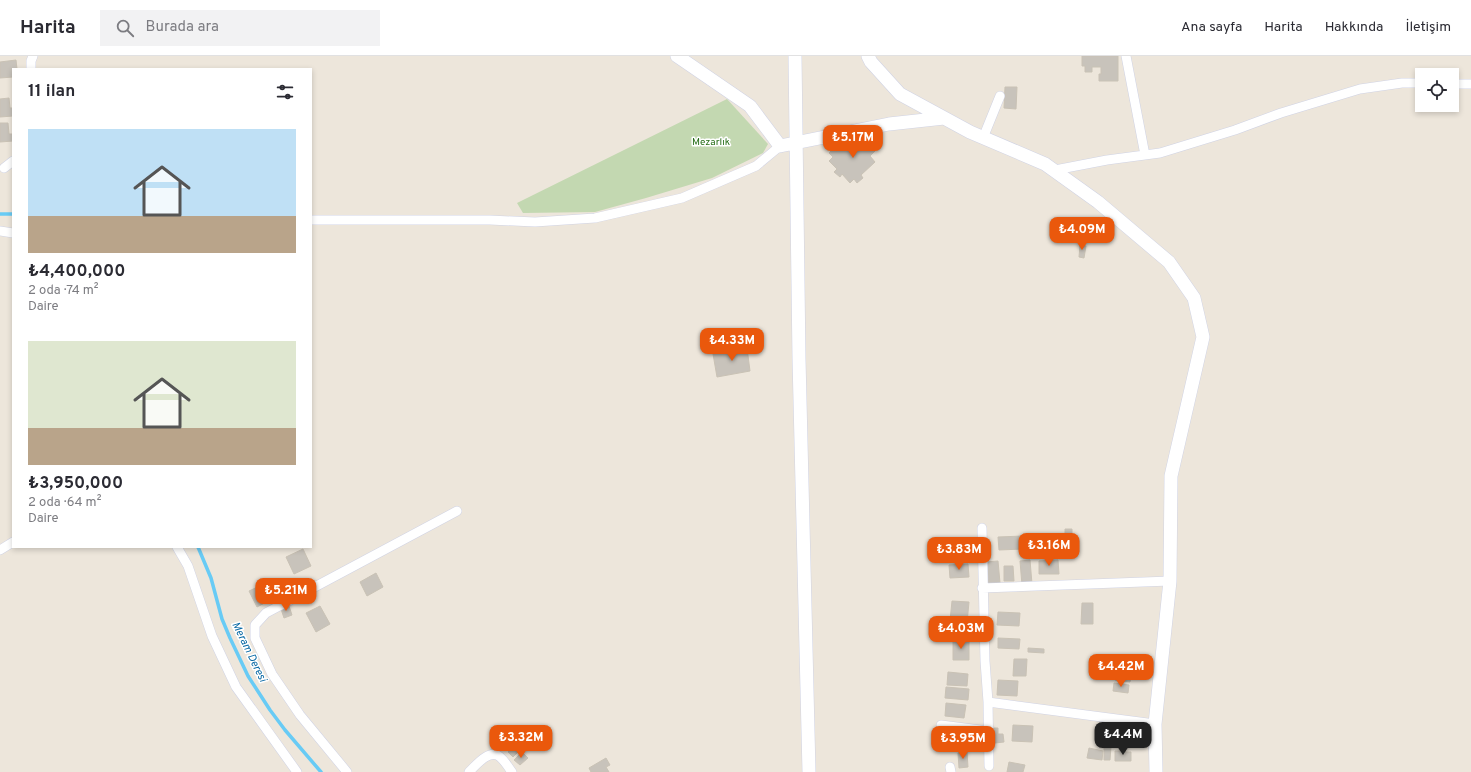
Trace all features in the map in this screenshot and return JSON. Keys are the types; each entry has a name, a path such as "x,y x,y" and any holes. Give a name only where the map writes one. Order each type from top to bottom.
{"street":[{"path":"31,68 33,56"},
{"path":"677,56 750,106 780,146"},
{"path":"795,56 799,359 809,772"},
{"path":"868,56 871,62 900,94 983,138 1045,164 1055,170 1098,202 1169,262 1194,298 1203,337 1171,476 1170,581 1155,724 1156,772"},
{"path":"1126,56 1145,155"},
{"path":"1055,170 1107,160 1160,153 1235,130 1281,113 1360,89 1402,82 1415,83"},
{"path":"1459,84 1471,84"},
{"path":"983,138 1000,96"},
{"path":"312,220 490,220 535,222 595,218 682,198 756,166 780,146 889,124 944,118"},
{"path":"4,168 12,162"},
{"path":"0,231 12,233"},
{"path":"347,772 300,715 272,674 255,638 255,625 266,613 457,511"},
{"path":"982,528 982,588 988,702 989,766"},
{"path":"0,550 12,543"},
{"path":"178,548 188,566 212,636 236,687 297,772"},
{"path":"982,588 1170,581"},
{"path":"988,702 1155,724"},
{"path":"940,725 988,731"},
{"path":"469,772 486,757 493,754 500,756 512,772"}],"green space":[{"name":"Mezarlık","path":"727,99 768,144 763,153 712,178 595,212 523,213 517,203"}],"building":[{"path":"1082,56 1118,56 1118,81 1099,81 1101,67 1092,67 1092,72 1085,72 1085,66 1082,66"},
{"path":"16,60 17,68 12,68 12,77 0,78 0,62"},
{"path":"1005,87 1017,87 1016,109 1004,108"},
{"path":"9,98 10,108 12,108 12,116 0,117 0,99"},
{"path":"0,123 8,123 9,134 12,134 12,141 0,142"},
{"path":"851,137 856,142 861,137 875,151 870,156 875,162 861,175 863,178 857,183 854,179 850,183 842,174 840,177 834,172 837,169 829,161 833,157 829,153 834,148 836,151"},
{"path":"1080,245 1086,246 1084,258 1079,257"},
{"path":"747,348 750,371 717,377 713,354"},
{"path":"1065,529 1072,529 1072,549 1065,549"},
{"path":"1023,536 1023,549 999,550 998,537"},
{"path":"303,549 311,566 294,574 286,557"},
{"path":"1030,560 1032,584 1022,585 1020,561"},
{"path":"1058,560 1059,574 1039,574 1039,561"},
{"path":"998,561 1000,583 988,584 986,562"},
{"path":"968,564 969,577 950,578 949,565"},
{"path":"1004,566 1013,566 1014,581 1004,581"},
{"path":"376,573 383,587 367,596 360,582"},
{"path":"264,584 272,599 257,607 249,591"},
{"path":"952,601 969,602 967,623 950,621"},
{"path":"1082,603 1093,603 1093,624 1081,624"},
{"path":"289,606 292,615 284,618 281,609"},
{"path":"320,606 330,624 316,632 306,613"},
{"path":"998,612 1020,613 1019,626 997,625"},
{"path":"998,638 1020,639 1019,649 998,648"},
{"path":"953,639 969,639 969,660 953,660"},
{"path":"1028,648 1044,649 1044,653 1028,652"},
{"path":"1119,657 1134,659 1133,666 1136,667 1135,672 1132,671 1130,682 1115,680"},
{"path":"1014,659 1027,659 1026,676 1013,676"},
{"path":"948,672 968,674 967,686 947,685"},
{"path":"998,680 1018,681 1017,696 997,695"},
{"path":"1114,683 1129,685 1128,693 1113,691"},
{"path":"946,687 969,689 968,700 945,698"},
{"path":"946,703 966,705 964,718 945,716"},
{"path":"1013,725 1033,726 1032,742 1012,741"},
{"path":"994,728 998,728 998,734 1003,734 1004,742 995,743"},
{"path":"517,743 522,748 513,757 508,752"},
{"path":"1104,746 1111,746 1110,760 1104,760"},
{"path":"1089,748 1103,751 1102,760 1087,758"},
{"path":"1119,749 1126,749 1125,752 1131,752 1131,761 1115,761 1115,751 1120,751"},
{"path":"522,752 528,758 520,765 514,760"},
{"path":"967,752 968,767 959,768 958,753"},
{"path":"606,758 610,765 606,767 609,772 591,772 589,768"},
{"path":"1009,762 1025,765 1023,772 1007,772"}],"waterway":[{"name":"Meram Deresi","path":"0,214 12,214"},
{"name":"Meram Deresi","path":"198,548 211,578 222,619 248,676 285,730 321,772"}]}
